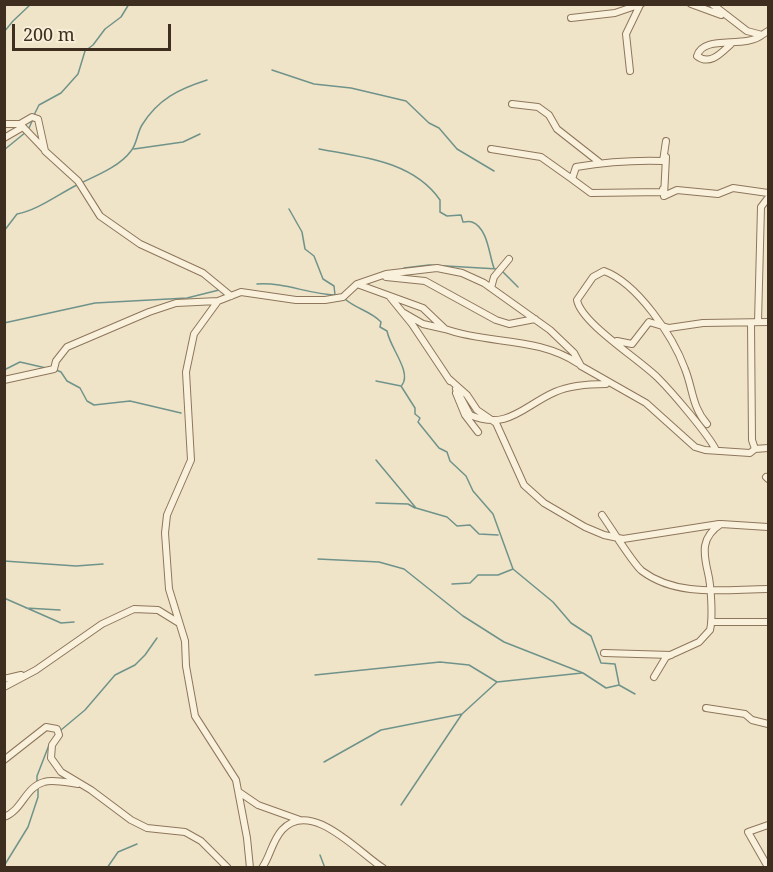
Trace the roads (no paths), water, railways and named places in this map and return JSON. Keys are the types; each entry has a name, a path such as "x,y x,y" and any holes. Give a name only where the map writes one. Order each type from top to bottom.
{"street":[{"path":"571,18 615,13 641,4 626,34 630,71"},
{"path":"692,4 727,17"},
{"path":"712,4 750,33 765,33"},
{"path":"731,44 712,59 702,59 697,56 699,51 709,43 731,44 756,39 765,33"},
{"path":"512,104 538,107 554,122 557,129 599,162"},
{"path":"4,124 20,124 32,117 38,119 45,149"},
{"path":"4,138 23,127 78,181 100,216 140,244 203,273 231,296"},
{"path":"491,149 541,157 591,193 663,192 663,161 666,141 664,196 677,190 718,194 733,188 768,193"},
{"path":"572,179 576,167 599,162 663,161"},
{"path":"755,449 752,440 754,322 761,207 768,198"},
{"path":"491,288 494,277 509,259"},
{"path":"4,380 54,369 56,361 67,347 176,303 218,301 241,292 296,300 325,300 343,297 357,284 377,276 436,268 462,273 491,288 535,319 574,353 581,366 646,403 695,447 705,450 750,453 755,449 768,448"},
{"path":"676,400 707,424 692,398 681,358 662,327 632,288 614,274 604,271 593,277 577,300 578,309 659,379 716,450"},
{"path":"377,276 425,281 496,320 509,324 535,319"},
{"path":"357,284 423,308 445,329"},
{"path":"384,293 404,313 454,386 470,415 493,421 520,413 554,392 568,388 606,384"},
{"path":"218,301 194,334 186,372 191,460 167,515 165,533 169,589 185,642 186,666 195,716 236,780 239,792 247,799 304,822"},
{"path":"404,313 423,324 464,336 538,345 564,354 606,384 646,403"},
{"path":"614,340 632,344 649,322 662,327 768,322"},
{"path":"449,379 467,395 477,410 493,421 502,431 524,485 544,503 585,527 619,538 719,524 768,527"},
{"path":"454,386 465,415 478,432"},
{"path":"602,514 641,570 672,586 710,590 768,589"},
{"path":"654,677 663,659 699,642 710,630 710,590 708,573 703,562 705,541 719,524"},
{"path":"4,687 36,670 102,624 134,609 158,610 180,623"},
{"path":"711,622 768,622"},
{"path":"604,653 674,655"},
{"path":"4,679 36,670"},
{"path":"706,708 745,714 752,720 768,724"},
{"path":"4,760 46,727 57,729 59,735 52,745 51,758 61,772 91,790 113,809 147,828 185,832 201,841 228,867"},
{"path":"236,780 250,867"},
{"path":"4,817 13,814 30,791 46,781 80,784"},
{"path":"261,867 283,829 296,822 313,822 336,830 383,867"},
{"path":"768,825 748,832 768,867"}],"waterway":[{"path":"4,32 31,4"},
{"path":"34,115 39,105 61,93 78,74 85,51 93,45 105,29 121,17 129,4"},
{"path":"272,70 314,84 351,88 406,101 429,123 439,128 457,149 494,171"},
{"path":"81,183 121,161 135,145 139,131 148,116 162,102 178,91 207,80"},
{"path":"29,128 33,119"},
{"path":"4,150 26,132"},
{"path":"134,149 183,142 200,134"},
{"path":"319,149 369,158 416,177 440,200 440,212 447,216 461,215 463,222 472,222 477,225 485,236 494,268"},
{"path":"4,231 17,214 40,206 77,185"},
{"path":"289,209 302,232 305,249 314,256 323,279 334,286 335,295"},
{"path":"404,268 429,265 498,269"},
{"path":"503,272 518,287"},
{"path":"257,284 277,285 335,295"},
{"path":"4,323 95,303 187,298 219,290"},
{"path":"345,299 377,318 381,322 380,327 387,331 404,373 402,385"},
{"path":"4,370 20,362 46,368"},
{"path":"56,370 61,372 67,381 80,388 87,401 94,405 130,401 181,413"},
{"path":"376,381 401,386 415,408 415,414 420,418 418,422 439,448 447,452 450,461 466,476 473,491 493,514 513,569"},
{"path":"376,460 416,508 447,517 457,526 470,525 479,534 498,535"},
{"path":"376,503 408,504 415,508"},
{"path":"318,559 379,562 404,569 463,616 504,642 583,673 606,688 619,685 635,694"},
{"path":"4,561 76,566 103,564"},
{"path":"452,584 470,583 478,575 498,575 513,569 553,602 571,623 591,636 601,663 615,664 619,684"},
{"path":"4,598 61,623 74,622"},
{"path":"26,608 60,610"},
{"path":"61,730 85,710 115,675 135,665 157,638"},
{"path":"315,675 440,662 469,665 497,682 582,673"},
{"path":"324,762 381,730 462,714 497,682"},
{"path":"401,805 462,714"},
{"path":"37,783 37,776 49,745"},
{"path":"4,866 28,827 38,797 38,788"},
{"path":"107,868 118,852 137,844"},
{"path":"320,855 325,868"}]}
